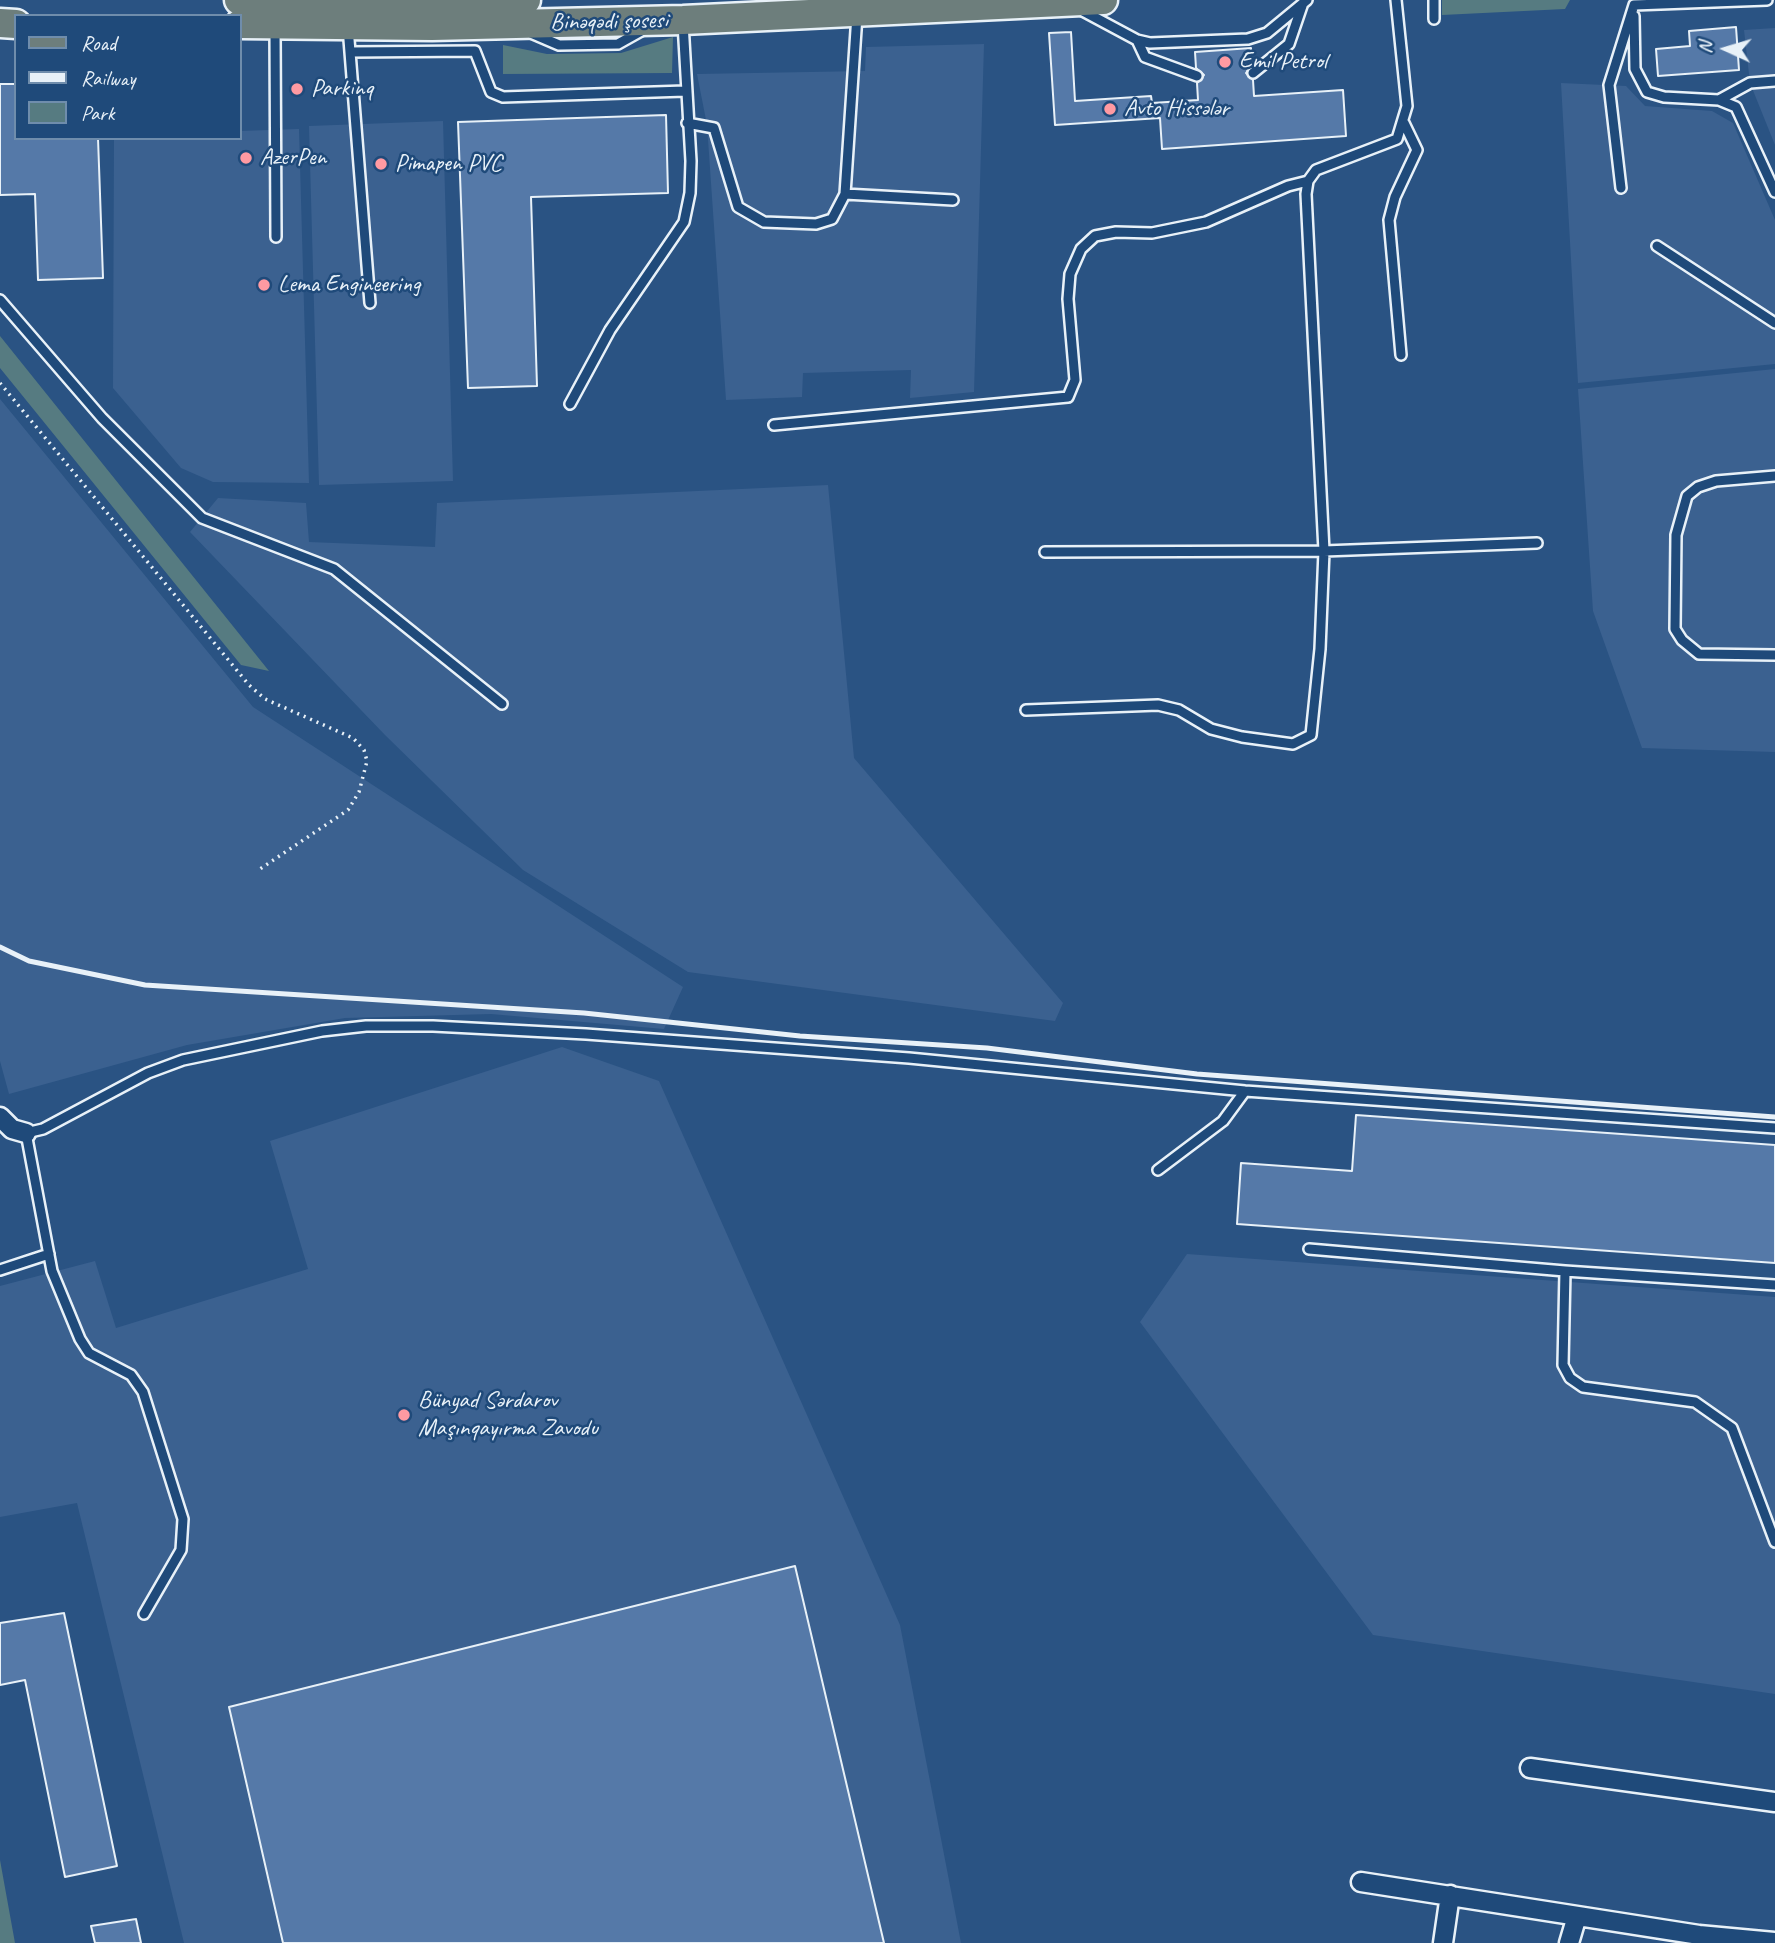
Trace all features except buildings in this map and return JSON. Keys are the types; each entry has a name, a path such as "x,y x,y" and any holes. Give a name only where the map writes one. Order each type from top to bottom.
{"main road":[{"name":"Binəqədi şosesi","path":"239,0 377,1 670,21 1104,0"},
{"name":"Binəqədi şosesi","path":"242,24 275,24 349,39 520,12"}],"street":[{"path":"0,1117 12,1129 26,1133"},
{"path":"1530,1768 1775,1802"},
{"path":"1361,1882 1577,1916 1699,1939 1775,1942"},
{"path":"1443,1943 1450,1895"},
{"path":"1569,1943 1577,1916"}],"lane":[{"path":"1026,710 1158,705 1179,710 1212,729 1242,737 1293,744 1302,742 1311,735 1324,551 1305,212 1308,181 1316,170 1326,164 1379,148 1397,139 1407,106 1396,0"},
{"path":"1434,0 1434,19"},
{"path":"1634,3 1767,0"},
{"path":"1068,2 1138,40 1150,43 1248,39 1267,33 1305,2"},
{"path":"1253,73 1289,44 1305,2"},
{"path":"1634,3 1635,69 1647,92 1664,97 1719,100 1736,107 1775,192"},
{"path":"1621,188 1609,85 1634,3"},
{"path":"687,123 714,128 738,207 764,222 816,224 832,219 845,194 858,13"},
{"path":"570,404 610,330 684,222 690,194 685,91 670,21"},
{"path":"275,24 276,237"},
{"path":"370,303 349,39 475,51 492,92 503,97 685,91"},
{"path":"1138,40 1145,57 1197,76"},
{"path":"1719,100 1750,83 1775,80"},
{"path":"1401,355 1389,220 1395,197 1417,150 1404,123"},
{"path":"774,425 1068,397 1075,380 1068,299 1070,274 1081,249 1095,236 1116,232 1152,233 1206,222 1288,186 1308,181"},
{"path":"845,194 953,200"},
{"path":"1657,246 1775,323"},
{"path":"0,300 102,418 202,518 334,569 502,704"},
{"path":"1775,476 1716,481 1698,487 1687,496 1676,536 1675,629 1682,640 1699,654 1775,655"},
{"path":"1045,552 1324,551 1537,543"},
{"path":"144,1614 181,1550 183,1519 143,1392 131,1375 89,1353 80,1339 52,1271 26,1133 43,1129 148,1073 183,1060 322,1031 366,1026 613,1036 909,1058 1245,1091 1775,1128"},
{"path":"1158,1170 1223,1121 1245,1091"},
{"path":"1309,1249 1565,1271 1775,1285"},
{"path":"0,1270 49,1254"},
{"path":"1565,1271 1563,1365 1570,1378 1583,1387 1695,1402 1732,1428 1775,1542"}],"path":[{"path":"0,383 249,685 265,699 353,738 364,750 367,761 359,792 348,810 260,869"}],"shaded area":[{"path":"1775,28 1775,145 1750,83 1744,30"},
{"path":"984,44 974,392 910,398 911,370 803,373 802,397 726,400 707,125 697,74 865,71 866,47"},
{"path":"1561,83 1626,86 1645,106 1712,111 1733,123 1775,220 1775,364 1578,383"},
{"path":"443,121 453,481 319,485 309,126"},
{"path":"299,129 309,483 213,482 181,468 113,388 114,140 242,140 242,131"},
{"path":"1775,369 1775,752 1642,748 1593,611 1578,389"},
{"path":"0,399 253,707 683,987 664,1029 491,1014 345,1018 187,1045 9,1094 0,1061"},
{"path":"828,485 854,758 1063,1003 1055,1021 688,972 523,870 385,735 190,532 218,498 306,503 309,542 435,547 437,503"},
{"name":"Bünyad Sərdarov Maşınqayırma Zavodu","path":"562,1047 659,1081 900,1625 961,1943 184,1943 77,1503 0,1517 0,1286 95,1261 116,1328 308,1269 270,1141"},
{"path":"1187,1254 1775,1297 1775,1694 1373,1635 1140,1322"}],"green space":[{"path":"1442,0 1570,0 1565,9 1442,15"},
{"path":"673,37 672,73 503,74 503,45 547,54 621,53"},
{"path":"0,336 269,671 241,665 0,368"},
{"path":"0,1860 15,1943 0,1943"}],"railway":[{"path":"0,947 29,961 145,985 584,1013 800,1036 987,1048 1197,1074 1775,1117"}],"place":[{"name":"Emil Petrol","path":"1225,62"},
{"name":"Parkinq","path":"297,89"},
{"name":"Avto Hissələr","path":"1110,109"},
{"name":"AzerPen","path":"246,158"},
{"name":"Pimapen PVC","path":"381,164"},
{"name":"Lema Engineering","path":"264,285"},
{"name":"Bünyad Sərdarov Maşınqayırma Zavodu","path":"404,1415"}]}
